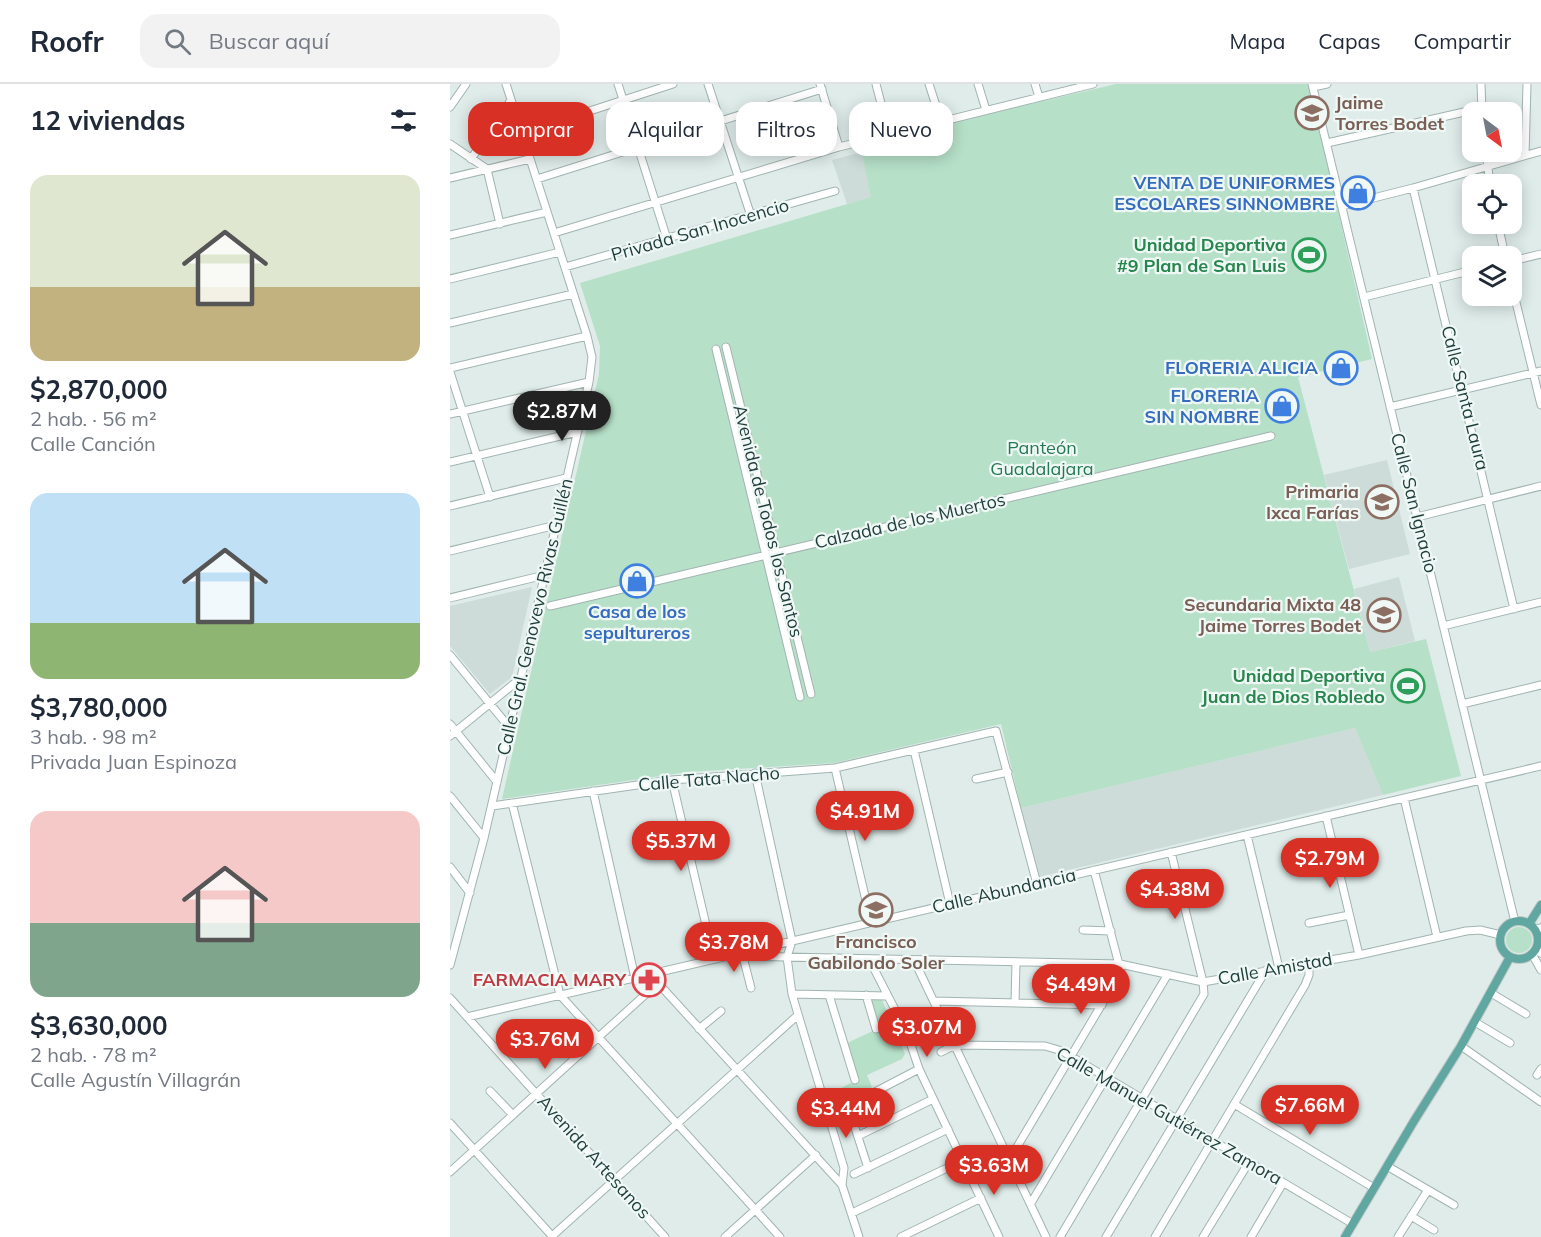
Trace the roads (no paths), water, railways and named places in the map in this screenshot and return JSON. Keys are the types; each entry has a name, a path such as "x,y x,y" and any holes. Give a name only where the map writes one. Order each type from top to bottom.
{"main road":[{"path":"1535,927 1515,922 1509,924 1501,935 1501,947 1510,957 1523,959 1537,948 1535,927 1541,904"},
{"path":"1345,1237 1460,1048 1510,957"}],"street":[{"path":"450,108 466,84"},
{"name":"Calle Gral. Genovevo Rivas Guillén","path":"507,84 511,100"},
{"path":"618,84 623,100"},
{"path":"594,109 673,84"},
{"path":"708,84 714,102"},
{"path":"876,84 881,102"},
{"path":"929,84 935,102"},
{"path":"978,84 986,110"},
{"path":"1035,84 1039,97"},
{"path":"953,118 1093,84"},
{"path":"1313,85 1327,84"},
{"path":"1481,84 1482,102"},
{"path":"1525,155 1527,84"},
{"name":"Calle San Ignacio","path":"1313,85 1515,922"},
{"path":"724,120 821,86 839,147"},
{"path":"471,159 511,100"},
{"path":"1326,143 1462,114"},
{"path":"724,133 751,216"},
{"path":"450,144 487,169 500,224"},
{"path":"554,233 849,144"},
{"path":"1342,206 1541,151"},
{"name":"Calle Gral. Genovevo Rivas Guillén","path":"450,965 492,806 589,382 592,357 529,156"},
{"path":"537,179 610,156"},
{"path":"641,156 667,239"},
{"path":"450,178 530,159"},
{"path":"1486,162 1488,174"},
{"name":"Calle Santa Laura","path":"1413,188 1514,609"},
{"name":"Privada San Inocencio","path":"565,267 835,191"},
{"path":"450,235 548,212"},
{"path":"450,279 560,252"},
{"path":"1522,259 1541,254"},
{"path":"1364,297 1462,273"},
{"path":"450,323 573,294"},
{"path":"1518,306 1537,372 1541,405"},
{"path":"490,497 450,370 587,336"},
{"name":"Avenida de Todos los Santos","path":"726,347 811,694"},
{"name":"Avenida de Todos los Santos","path":"716,349 800,697"},
{"path":"1390,407 1537,372"},
{"path":"450,414 589,382"},
{"path":"450,462 577,432"},
{"name":"Calzada de los Muertos","path":"550,606 1271,436"},
{"path":"450,506 566,478"},
{"path":"1417,517 1541,486"},
{"path":"450,551 556,525"},
{"path":"450,598 544,575"},
{"path":"1443,626 1541,602"},
{"path":"450,655 509,728"},
{"path":"453,734 521,678"},
{"path":"1462,704 1541,685"},
{"path":"450,724 453,734 497,782"},
{"name":"Calle Tata Nacho","path":"492,806 672,780 835,768 996,731 1008,772"},
{"path":"914,750 950,904"},
{"name":"Calle Abundancia","path":"467,1017 1541,766"},
{"path":"835,768 871,922"},
{"path":"976,779 1008,772 1037,884"},
{"path":"755,773 792,941 787,957 792,994 844,1168 843,1185 859,1237"},
{"path":"672,780 714,959"},
{"path":"593,791 635,978"},
{"path":"450,796 484,838"},
{"path":"1404,798 1437,937"},
{"path":"512,803 560,995 780,1237"},
{"path":"1326,816 1359,955"},
{"path":"1248,835 1279,968"},
{"path":"1060,1237 1203,997 1203,982 1171,852"},
{"path":"450,867 470,892"},
{"path":"852,1214 945,1169 982,1165 1015,1151 1120,975 1111,931 1094,870"},
{"path":"1310,923 1350,915"},
{"path":"1083,930 1111,931"},
{"name":"Calle Amistad","path":"742,954 787,957 1119,964 1203,982 1359,955 1437,937 1480,930 1501,935"},
{"path":"450,939 456,946"},
{"path":"1537,948 1541,970"},
{"path":"742,954 751,988"},
{"path":"869,958 907,1033 919,1070 981,1198 996,1236"},
{"path":"914,960 1046,1237"},
{"path":"1015,1003 1016,962"},
{"path":"1155,1237 1305,985 1309,975 1309,963"},
{"path":"1106,1237 1266,970"},
{"path":"656,973 658,983 843,1185"},
{"path":"1031,1203 1168,974"},
{"path":"450,1172 658,983"},
{"path":"1491,993 1526,1014"},
{"path":"792,994 887,996"},
{"path":"829,995 855,1080"},
{"path":"866,995 876,1029"},
{"name":"Avenida Artesanos","path":"450,998 665,1237"},
{"path":"934,1001 1102,1005"},
{"path":"699,1029 721,1011"},
{"path":"450,1123 552,1237 798,1015"},
{"path":"1475,1022 1510,1043"},
{"name":"Calle Manuel Gutiérrez Zamora","path":"940,1052 955,1045 1045,1046 1062,1050 1353,1224"},
{"path":"1460,1048 1541,1102"},
{"path":"868,1168 848,1106 919,1070"},
{"path":"490,1091 513,1115"},
{"path":"858,1136 933,1100"},
{"path":"1234,1104 1374,1188"},
{"path":"854,1174 948,1129"},
{"path":"725,1237 816,1155"},
{"path":"1203,1237 1249,1162"},
{"path":"1387,1166 1454,1205"},
{"path":"1251,1237 1284,1183"},
{"path":"1398,1237 1428,1190"},
{"path":"901,1237 981,1198"},
{"path":"1411,1216 1434,1230"}],"place":[{"name":"Jaime Torres Bodet","path":"1312,113"},
{"name":"VENTA DE UNIFORMES ESCOLARES SINNOMBRE","path":"1358,193"},
{"name":"Unidad Deportiva #9 Plan de San Luis","path":"1309,255"},
{"name":"FLORERIA ALICIA","path":"1341,368"},
{"name":"FLORERIA SIN NOMBRE","path":"1282,406"},
{"name":"Primaria Ixca Farías","path":"1382,502"},
{"name":"Casa de los sepultureros","path":"637,581"},
{"name":"Secundaria Mixta 48 Jaime Torres Bodet","path":"1384,615"},
{"name":"Unidad Deportiva Juan de Dios Robledo","path":"1408,686"},
{"name":"Francisco Gabilondo Soler","path":"876,910"},
{"name":"FARMACIA MARY","path":"649,980"}],"park label":[{"name":"Panteón Guadalajara","path":"1042,458"}]}
